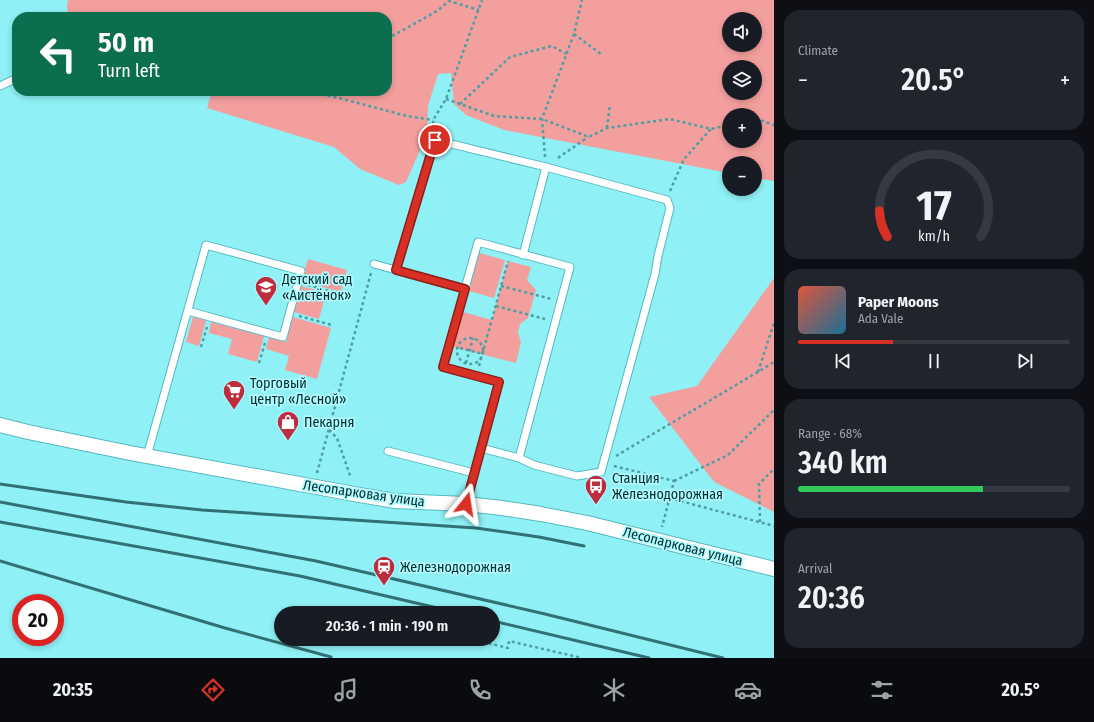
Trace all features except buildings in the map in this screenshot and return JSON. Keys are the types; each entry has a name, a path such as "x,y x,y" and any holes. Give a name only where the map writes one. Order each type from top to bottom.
{"street":[{"name":"Лесопарковая улица","path":"0,425 147,456 395,501 466,504 502,508 587,522 774,569"}],"lane":[{"path":"0,86 12,80"},
{"path":"396,270 435,140 546,167 667,200 670,208 655,274 601,472 577,476 534,465 519,458 481,448"},
{"path":"523,254 546,167"},
{"path":"466,504 499,382 443,367 478,242 570,267 519,458"},
{"path":"147,456 206,245 301,271 283,337 188,311"},
{"path":"374,264 465,289"},
{"path":"388,451 474,473"}],"path":[{"path":"329,96 407,116 433,120 446,99 482,0"},
{"path":"546,167 542,119 574,34 582,0"},
{"path":"392,36 437,11 449,1 479,10"},
{"path":"574,34 601,54"},
{"path":"460,104 510,57 552,46 566,54"},
{"path":"446,99 494,116 542,119 589,137"},
{"path":"607,128 610,104"},
{"path":"546,167 589,137 607,128 670,119 711,129 722,127"},
{"path":"762,121 774,125"},
{"path":"667,200 684,159 711,129"},
{"path":"476,376 511,251"},
{"path":"313,487 374,264"},
{"path":"298,282 340,294"},
{"path":"501,286 561,302"},
{"path":"496,306 556,321"},
{"path":"289,314 332,325"},
{"path":"201,347 210,317"},
{"path":"758,372 774,323"},
{"path":"260,363 267,333"},
{"path":"466,338 473,338 480,343 482,347 482,354 477,362 466,363 460,358 458,348 462,340 466,338"},
{"path":"464,373 473,338"},
{"path":"449,346 482,354"},
{"path":"604,463 774,362"},
{"path":"604,463 674,481 728,454 774,410"},
{"path":"329,430 337,438 348,469 354,494"},
{"path":"760,522 759,484 774,469"},
{"path":"658,540 674,481"},
{"path":"669,498 774,526"},
{"path":"500,646 508,648 509,641 582,658"}],"shaded area":[{"path":"68,0 774,0 774,181 762,179 762,156 722,156 722,172 504,130 466,115 454,104 451,73 438,74 428,106 427,134 406,182 399,185 360,169 334,147 207,108 211,96 392,96 392,12 68,12 67,5"},
{"path":"479,253 505,260 494,298 469,291"},
{"path":"308,259 347,270 341,292 301,281"},
{"path":"508,261 531,267 527,280 536,290 528,318 520,324 518,333 521,342 516,363 453,347 463,312 492,320"},
{"path":"774,278 774,512 714,482 649,397 697,386"},
{"path":"301,286 340,296 339,301 325,297 319,319 294,312"},
{"path":"193,317 206,320 199,346 186,342"},
{"path":"293,317 331,328 317,379 285,370 289,356 266,349 269,337 286,342"},
{"path":"211,322 264,336 257,362 228,354 232,339 209,333"}],"railway":[{"path":"0,484 126,502 202,510 476,528 539,537 584,546"},
{"path":"0,502 316,561 545,614 723,658"},
{"path":"0,522 300,576 429,606"},
{"path":"0,561 225,628 331,657"},
{"path":"500,623 649,658"}],"place":[{"name":"Детский сад «Аистёнок»","path":"266,306"},
{"name":"Торговый центр «Лесной»","path":"234,410"},
{"name":"Пекарня","path":"288,442"},
{"name":"Станция Железнодорожная","path":"596,506"},
{"name":"Железнодорожная","path":"384,586"}],"route":[{"path":"435,140 396,270 465,289 443,367 499,382 466,504"}]}
